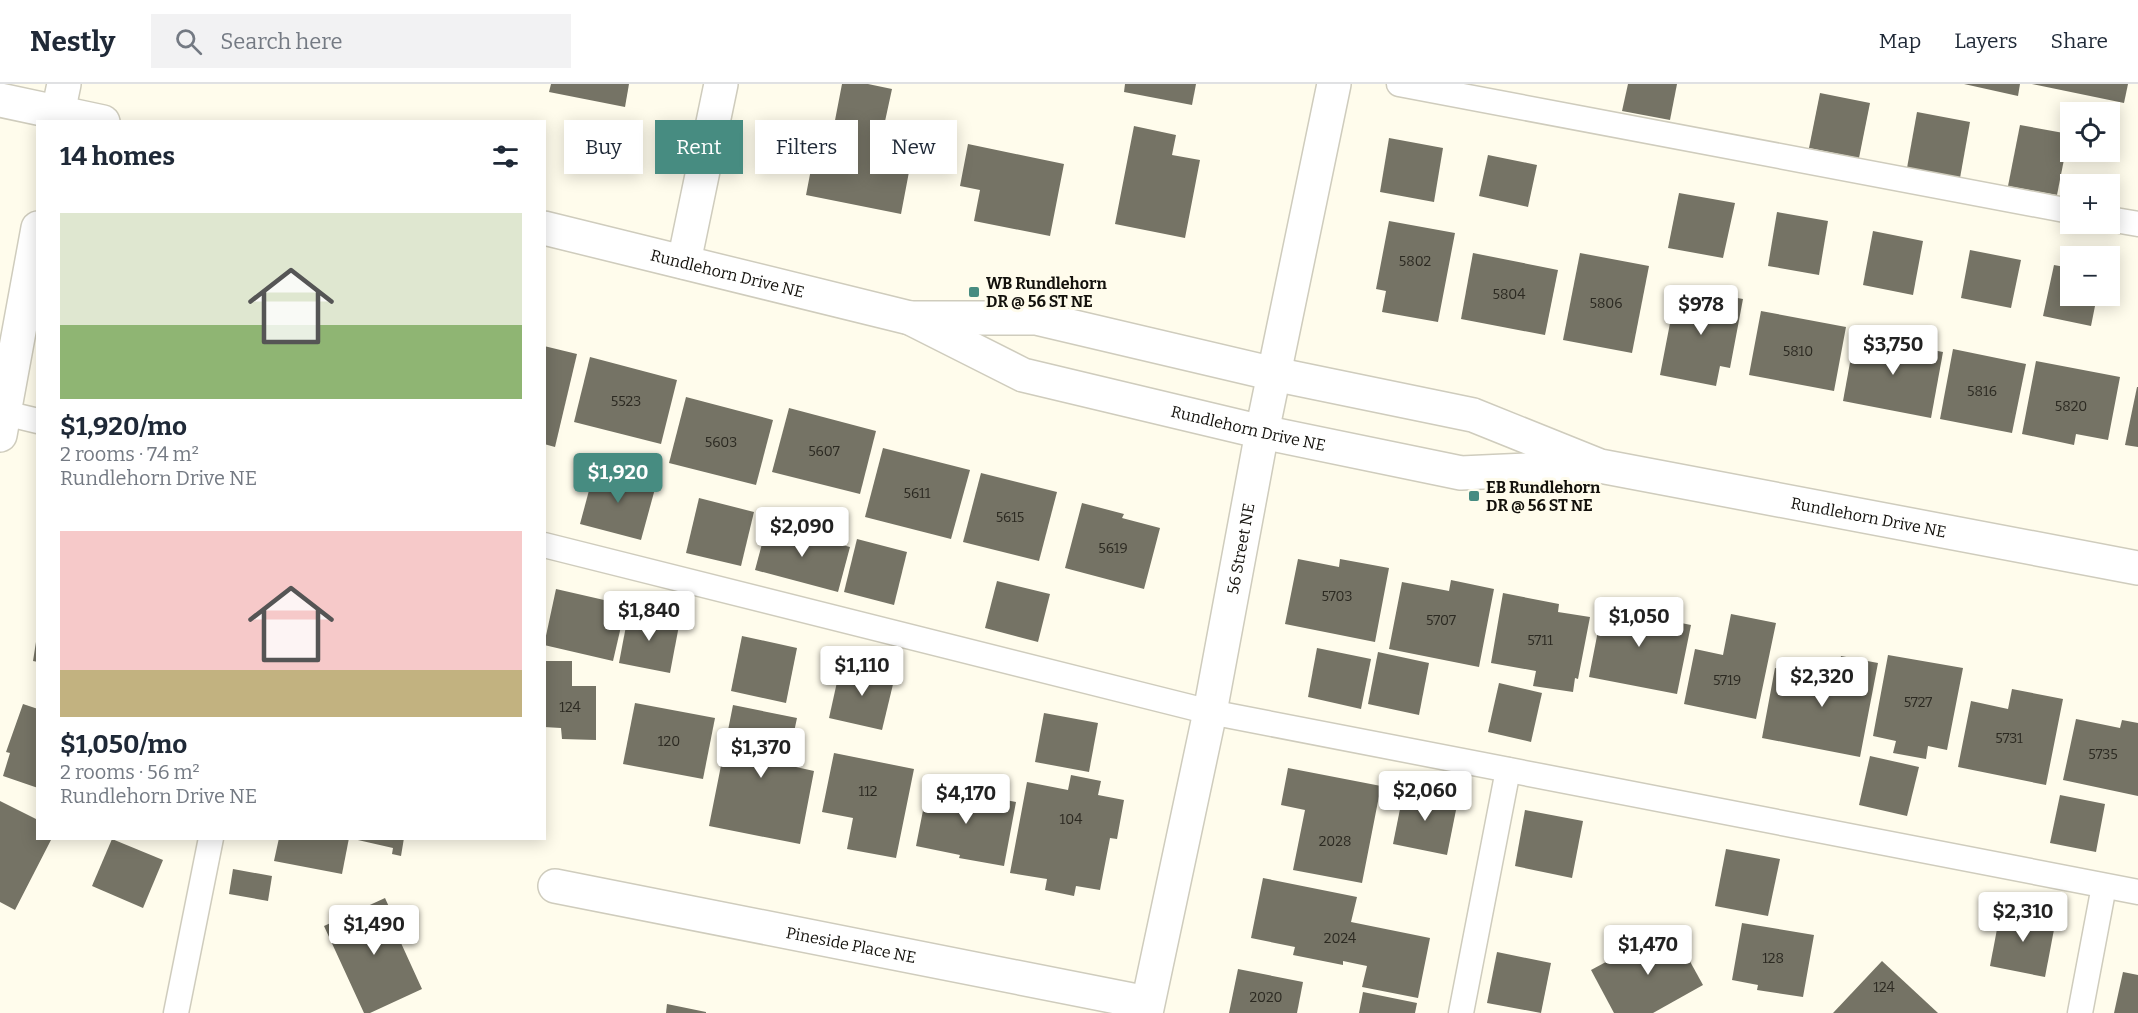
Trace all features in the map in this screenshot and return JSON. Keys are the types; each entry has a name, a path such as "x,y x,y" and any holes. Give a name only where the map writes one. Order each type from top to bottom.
{"street":[{"path":"684,262 721,84"},
{"name":"56 Street NE","path":"1147,1008 1210,712 1262,432 1334,84"},
{"path":"0,100 59,105 98,120"},
{"name":"Rundlehorn Drive NE","path":"546,228 910,318 1023,375 1262,432 1461,473 1600,466"},
{"path":"2,420 36,239"},
{"name":"Rundlehorn Drive NE","path":"910,318 1036,318 1274,374 1473,415 1600,466 2138,568"},
{"name":"Pineside Place NE","path":"555,886 1147,1008"}],"lane":[{"path":"1399,84 2060,209"},
{"path":"2120,221 2138,224"},
{"path":"2,420 36,421"},
{"path":"546,546 1210,712 2138,892"},
{"path":"1461,1013 1508,770"},
{"path":"176,1013 211,840"},
{"path":"2080,1013 2104,886"}],"building":[{"path":"551,84 629,84 625,107 549,92"},
{"path":"842,84 868,84 892,89 885,120 870,120 870,174 909,174 901,214 806,195 810,174 858,174 858,120 835,120"},
{"path":"1125,84 1196,84 1192,105 1124,92"},
{"path":"1628,84 1677,84 1670,120 1622,111"},
{"path":"1964,84 2020,84 2018,96"},
{"path":"2032,84 2128,84 2124,103"},
{"path":"1820,93 1870,103 1859,158 1809,148"},
{"path":"1917,112 1970,122 1960,178 1907,168"},
{"path":"2020,125 2060,132 2060,162 2063,162 2057,195 2008,186"},
{"path":"1134,126 1176,135 1172,155 1200,160 1185,238 1115,224"},
{"path":"1389,138 1443,148 1434,202 1380,192"},
{"path":"968,144 1064,164 1050,236 974,221 980,190 960,186"},
{"path":"1488,155 1537,165 1528,207 1479,196"},
{"path":"1679,193 1735,203 1723,258 1668,248"},
{"path":"1777,212 1828,221 1819,275 1768,266"},
{"path":"1389,221 1455,233 1438,322 1382,312 1386,291 1376,289"},
{"path":"1873,231 1923,241 1913,295 1863,285"},
{"path":"1970,250 2021,260 2011,308 1961,298"},
{"path":"1473,253 1558,270 1545,335 1461,319"},
{"path":"1580,253 1649,266 1632,353 1563,340"},
{"path":"2054,265 2060,266 2060,306 2095,306 2091,326 2043,316"},
{"path":"1677,287 1743,299 1730,368 1720,366 1716,386 1660,375"},
{"path":"1761,311 1846,327 1834,391 1749,375"},
{"path":"1855,335 1943,352 1931,418 1843,401"},
{"path":"546,346 577,354 555,447 546,445"},
{"path":"1953,349 2026,364 2012,433 1940,419"},
{"path":"590,357 677,380 661,444 574,422"},
{"path":"2036,361 2120,377 2108,440 2076,434 2074,445 2022,434"},
{"path":"2138,387 2138,447 2125,445"},
{"path":"686,397 773,420 756,485 669,463"},
{"path":"789,408 876,431 860,494 772,472"},
{"path":"883,448 970,470 951,539 865,517"},
{"path":"595,468 656,485 641,540 580,524"},
{"path":"981,473 1057,492 1039,561 963,542"},
{"path":"699,498 754,512 741,566 686,553"},
{"path":"1082,503 1124,514 1122,518 1160,528 1144,589 1065,568"},
{"path":"767,525 850,547 838,592 755,570"},
{"path":"857,539 907,552 894,605 844,592"},
{"path":"1298,559 1339,567 1340,559 1389,568 1375,642 1285,624"},
{"path":"1451,580 1494,589 1479,667 1389,649 1402,582 1449,591"},
{"path":"997,581 1050,594 1038,642 985,628"},
{"path":"556,589 626,605 613,661 546,645"},
{"path":"1503,593 1559,604 1558,612 1590,617 1578,679 1575,678 1573,692 1533,686 1536,671 1491,663"},
{"path":"1604,600 1654,610 1652,617 1691,625 1677,694 1589,677"},
{"path":"629,610 680,620 670,673 619,663"},
{"path":"1731,614 1776,623 1756,719 1684,704 1695,649 1723,655"},
{"path":"742,636 797,648 786,703 731,691"},
{"path":"36,642 36,662 33,661"},
{"path":"1317,648 1371,659 1361,709 1308,697"},
{"path":"1378,652 1429,663 1419,715 1368,704"},
{"path":"1888,655 1963,668 1947,750 1928,746 1926,759 1893,753 1896,741 1873,736"},
{"path":"1841,656 1878,663 1860,757 1762,738 1775,668 1837,680"},
{"path":"546,661 572,661 572,686 596,686 596,740 562,739 561,728 546,727"},
{"path":"841,664 895,676 882,730 829,718"},
{"path":"1499,683 1542,693 1531,742 1488,732"},
{"path":"2012,689 2063,699 2046,785 1958,767 1971,701 2008,709"},
{"path":"635,703 715,718 703,779 623,764"},
{"path":"23,704 36,708 36,787 3,776 10,753 6,752"},
{"path":"733,705 797,718 787,765 814,771 800,844 709,826"},
{"path":"1044,713 1098,723 1089,772 1035,762"},
{"path":"2076,719 2120,728 2122,720 2138,723 2138,796 2063,780"},
{"path":"834,753 914,769 896,858 847,849 853,818 822,812"},
{"path":"1870,756 1919,767 1907,816 1859,805"},
{"path":"1288,768 1381,786 1362,883 1293,870 1305,810 1281,805"},
{"path":"1071,775 1101,781 1098,795 1124,800 1117,839 1110,838 1100,890 1076,886 1074,896 1045,890 1047,879 1010,873 1027,782 1068,790"},
{"path":"928,785 1016,802 1004,866 959,858 960,855 916,846"},
{"path":"1404,789 1458,800 1447,855 1393,844"},
{"path":"2060,795 2105,804 2096,852 2050,843"},
{"path":"0,801 36,819 36,840 51,840 15,910 0,902"},
{"path":"1525,810 1583,821 1572,878 1515,866"},
{"path":"112,840 163,860 143,908 92,886"},
{"path":"279,840 349,840 342,874 274,861"},
{"path":"358,840 404,840 401,856 392,854 393,848"},
{"path":"1726,849 1780,859 1768,916 1715,906"},
{"path":"233,869 272,876 268,901 229,894"},
{"path":"1263,878 1357,897 1351,922 1430,938 1418,998 1362,987 1367,966 1343,961 1343,965 1293,955 1295,947 1251,938"},
{"path":"385,898 405,942 401,943 422,989 370,1013 364,1013 324,926"},
{"path":"2001,908 2056,919 2045,977 1990,966"},
{"path":"1742,923 1814,935 1803,997 1757,990 1758,985 1732,980"},
{"path":"1671,927 1703,985 1653,1013 1614,1013 1591,970"},
{"path":"1497,952 1551,963 1541,1013 1487,1003"},
{"path":"1882,961 1938,1013 1833,1013"},
{"path":"1238,969 1303,982 1297,1013 1229,1013"},
{"path":"2123,972 2138,975 2138,1013 2114,1013"},
{"path":"1363,992 1417,1003 1415,1013 1359,1013"},
{"path":"667,1004 706,1012 706,1013 666,1013"}],"place":[{"name":"WB Rundlehorn DR @ 56 ST NE","path":"974,292"},
{"name":"EB Rundlehorn DR @ 56 ST NE","path":"1474,496"}]}
